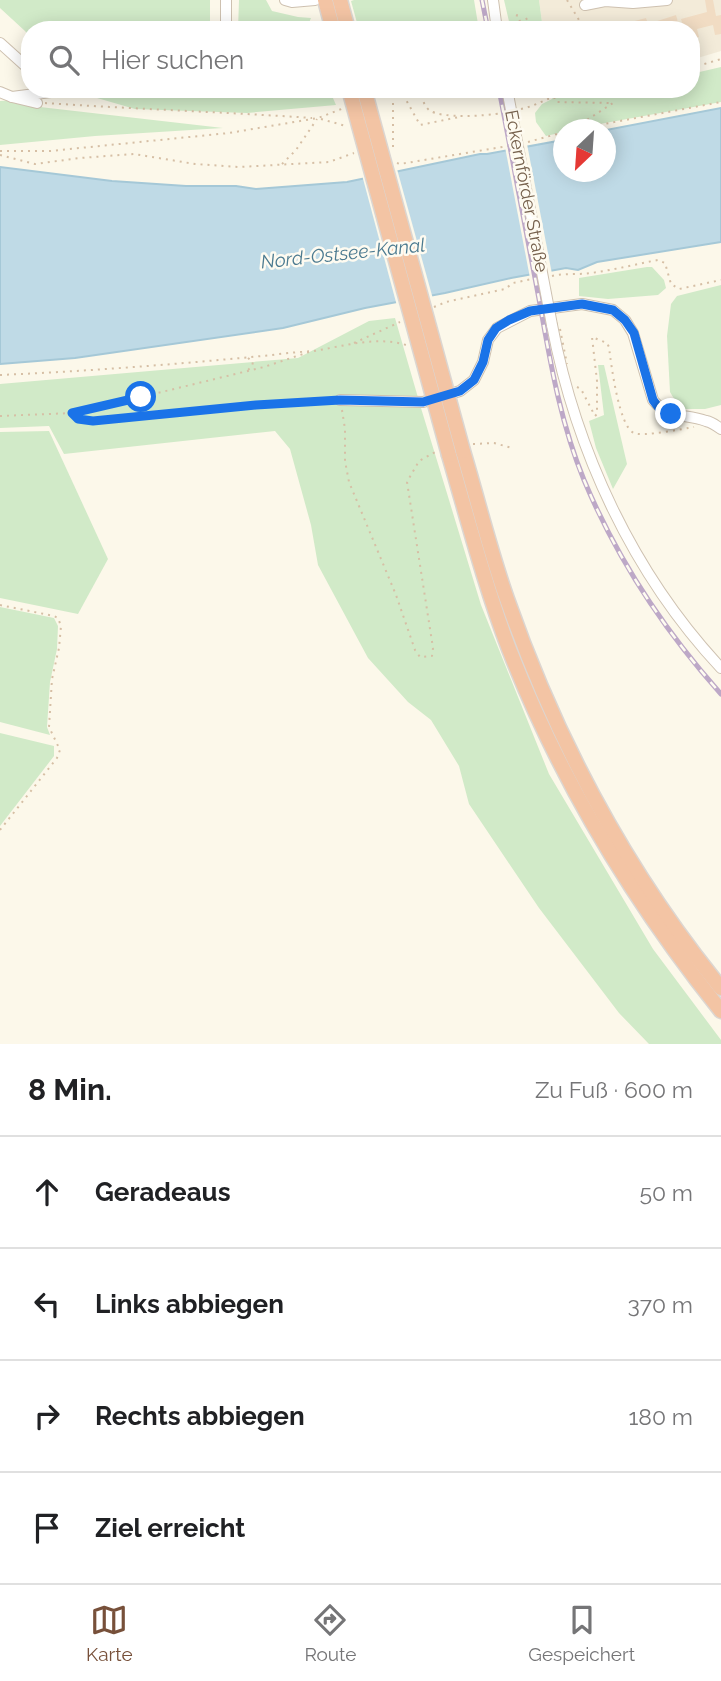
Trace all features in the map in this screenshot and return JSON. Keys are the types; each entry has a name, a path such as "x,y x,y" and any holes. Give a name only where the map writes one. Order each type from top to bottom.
{"highway":[{"path":"325,0 331,21"},
{"path":"340,0 346,21"},
{"path":"352,98 455,451 528,657 559,729 597,804 679,934 721,988"},
{"path":"367,98 493,602 509,648 561,764 598,834 666,940 721,1011"}],"street":[{"path":"226,0 226,21"},
{"path":"285,0 315,0"},
{"path":"493,0 496,21"},
{"path":"585,5 605,1 632,4 667,0"},
{"path":"0,43 21,62"},
{"path":"0,92 37,103"},
{"path":"12,97 21,96"},
{"name":"Eckernförder Straße","path":"509,98 560,365 601,481 646,570 696,640 721,668"},
{"path":"340,400 423,402 460,391 474,380 483,362 488,340 496,328 530,311 582,304 613,310 625,320 634,333 653,400 659,408 671,414 706,421 721,429"}],"path":[{"path":"566,0 579,21"},
{"path":"700,65 721,59"},
{"path":"393,98 393,150"},
{"path":"405,98 420,125 464,116"},
{"path":"422,98 425,106 431,111 464,116 508,112"},
{"path":"519,110 550,98"},
{"path":"554,98 556,102 613,103 589,119"},
{"path":"616,122 721,102"},
{"path":"37,103 318,118"},
{"path":"0,153 50,151 229,132 318,118 343,109"},
{"path":"281,164 296,150 318,118"},
{"path":"546,136 553,134"},
{"path":"0,153 35,164 134,154 195,164 239,167 329,162 361,149"},
{"path":"393,162 400,164 488,150"},
{"path":"551,276 564,273 577,275 658,260 665,264 671,284 679,289 721,280"},
{"path":"435,307 538,278"},
{"path":"350,345 400,322"},
{"path":"566,386 572,385 581,389 595,416 597,414 597,381 592,337"},
{"path":"0,375 67,372 313,351 373,341 397,342 412,347"},
{"path":"0,416 72,413 264,367 313,351"},
{"path":"247,357 253,362 248,371"},
{"path":"72,413 78,419 93,421 256,405 340,400 349,482 396,595 415,650 420,657 426,658 432,656 433,648 407,482 419,461 479,442 512,448"},
{"path":"0,605 54,616 58,618 61,626 52,680 49,727 60,750 57,758 0,830"}],"shaded area":[{"path":"539,0 721,0 721,51 700,57 700,21 542,21"}],"green space":[{"path":"0,0 210,0 210,21 21,21 21,27 0,8"},
{"path":"239,0 266,0 272,11 311,18 310,21 238,21"},
{"path":"474,0 478,21 357,21 351,1"},
{"path":"504,0 539,0 542,21 509,21"},
{"path":"721,67 721,102 616,121 553,119 553,134 546,136 536,122 535,113 542,104 552,98 700,98 700,72"},
{"path":"97,98 333,98 336,105 247,113 135,109"},
{"path":"17,100 40,107 223,128 0,145 0,101"},
{"path":"652,267 664,280 666,288 658,295 608,299 579,296 579,278"},
{"path":"721,285 721,405 705,409 684,409 670,392 667,336 671,304 677,296"},
{"path":"395,318 481,605 549,774 653,949 721,1040 721,1044 649,1044 619,1013 539,908 469,804 459,766 431,720 408,702 368,658 318,565 311,525 290,449 275,431 64,454 49,426 0,428 0,384 298,358 369,321"},
{"path":"598,365 604,365 627,464 613,489 596,448 589,421 604,415"},
{"path":"49,431 108,559 78,614 0,598 0,432"},
{"path":"0,607 54,618 58,626 57,649 50,682 47,727 50,735 0,722"},
{"path":"0,733 54,746 54,756 0,826"}],"water":[{"name":"Nord-Ostsee-Kanal","path":"721,108 721,242 597,262 578,270 566,268 511,278 283,328 75,358 0,364 0,167 112,181 256,189 347,182 553,142 553,182 616,182 616,128"}],"pier":[{"path":"527,144 552,274 530,278 505,147"},
{"path":"397,169 433,299 397,306 362,175"}],"building":[{"path":"705,0 713,0 716,16 721,15 721,34 715,35 713,25 700,28 700,21 682,21 681,19 707,12"},
{"path":"676,15 678,21 657,21"}],"railway":[{"path":"482,0 486,21"},
{"path":"501,98 552,368 562,413 584,480 611,538 644,593 680,645 721,694"}],"route":[{"path":"141,397 72,413 78,419 93,421 256,405 340,400 423,402 460,391 474,380 483,362 488,340 496,328 530,311 582,304 613,310 625,320 634,333 653,400 659,408 671,414"}]}
